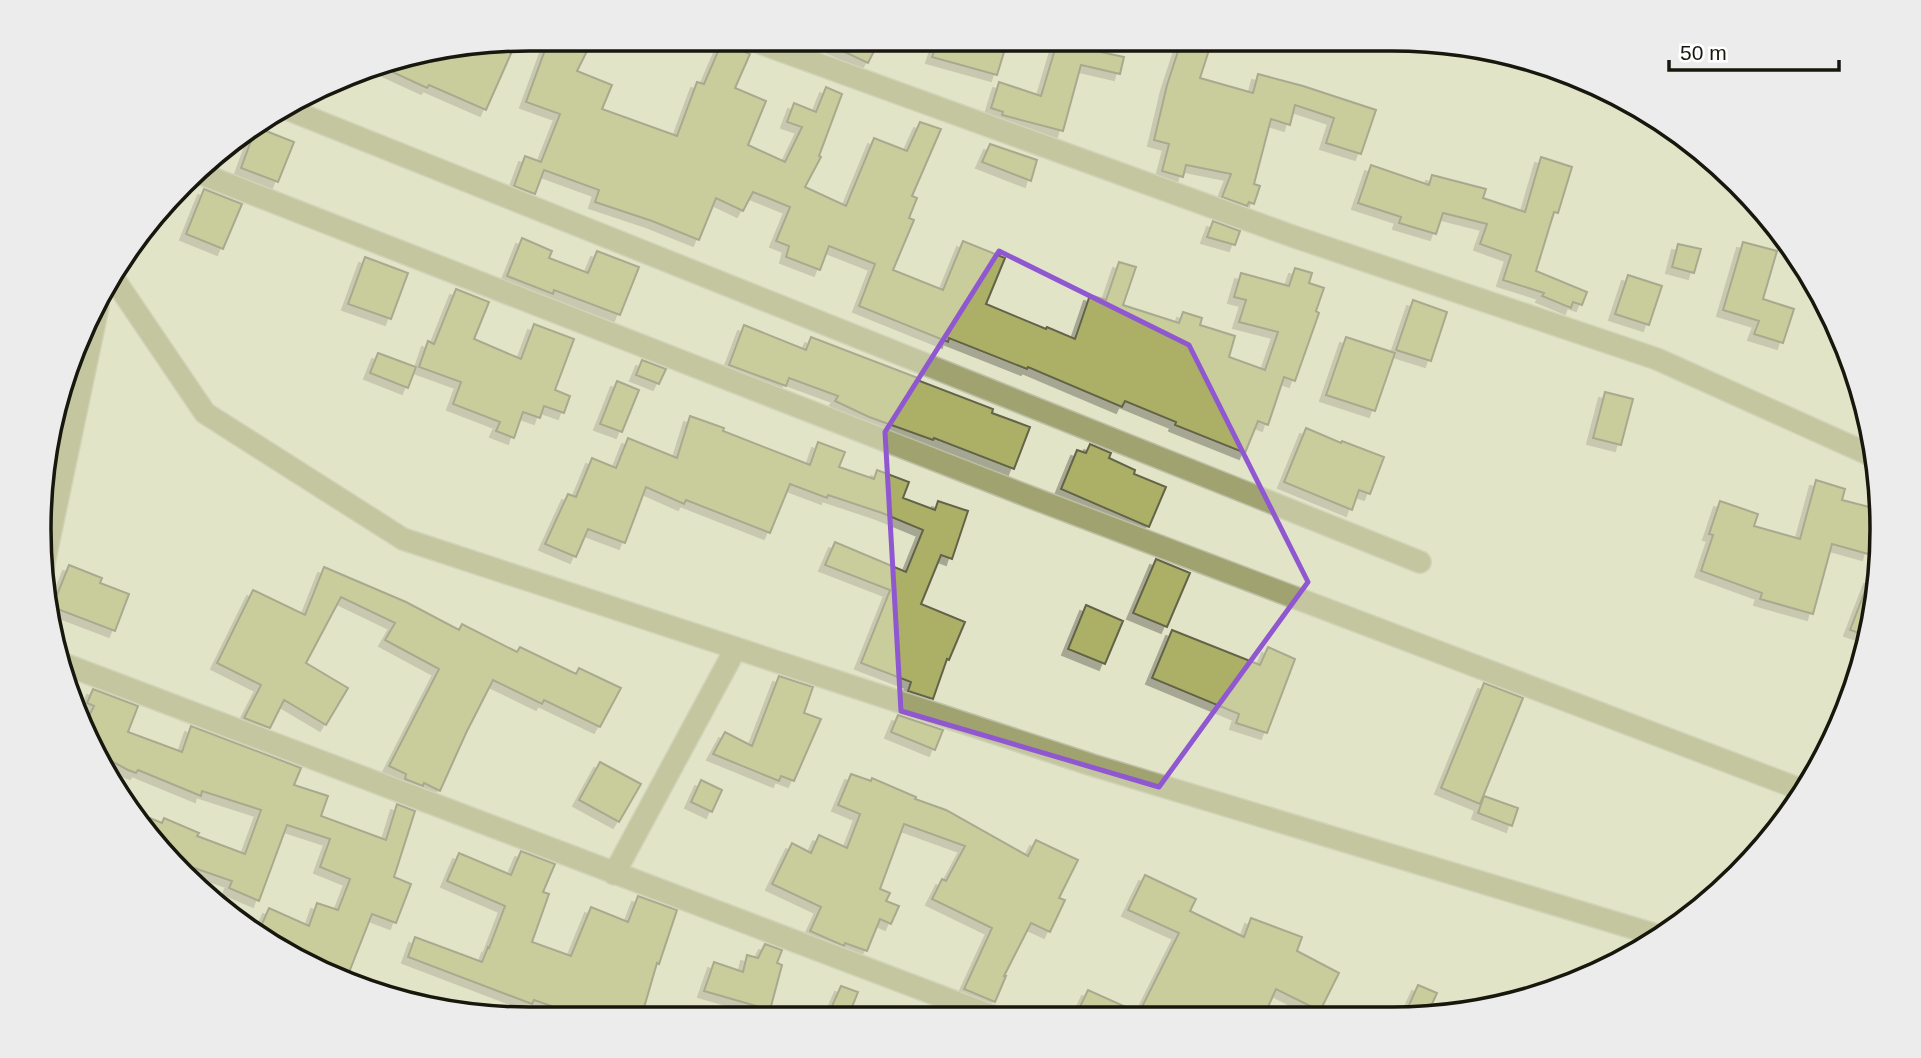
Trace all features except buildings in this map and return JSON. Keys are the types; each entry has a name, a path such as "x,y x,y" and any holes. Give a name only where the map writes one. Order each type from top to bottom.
{"street":[{"path":"782,51 1292,236 1657,359 1864,452"},
{"path":"295,112 1420,562"},
{"path":"207,176 1030,498 1795,787"},
{"path":"118,285 205,413 403,539 1092,765 1648,933"},
{"path":"51,530 92,334"},
{"path":"614,874 736,648"},
{"path":"71,667 968,1007"}],"highlighted area":[{"path":"999,251 1189,345 1308,582 1159,787 901,711 885,432"}]}
